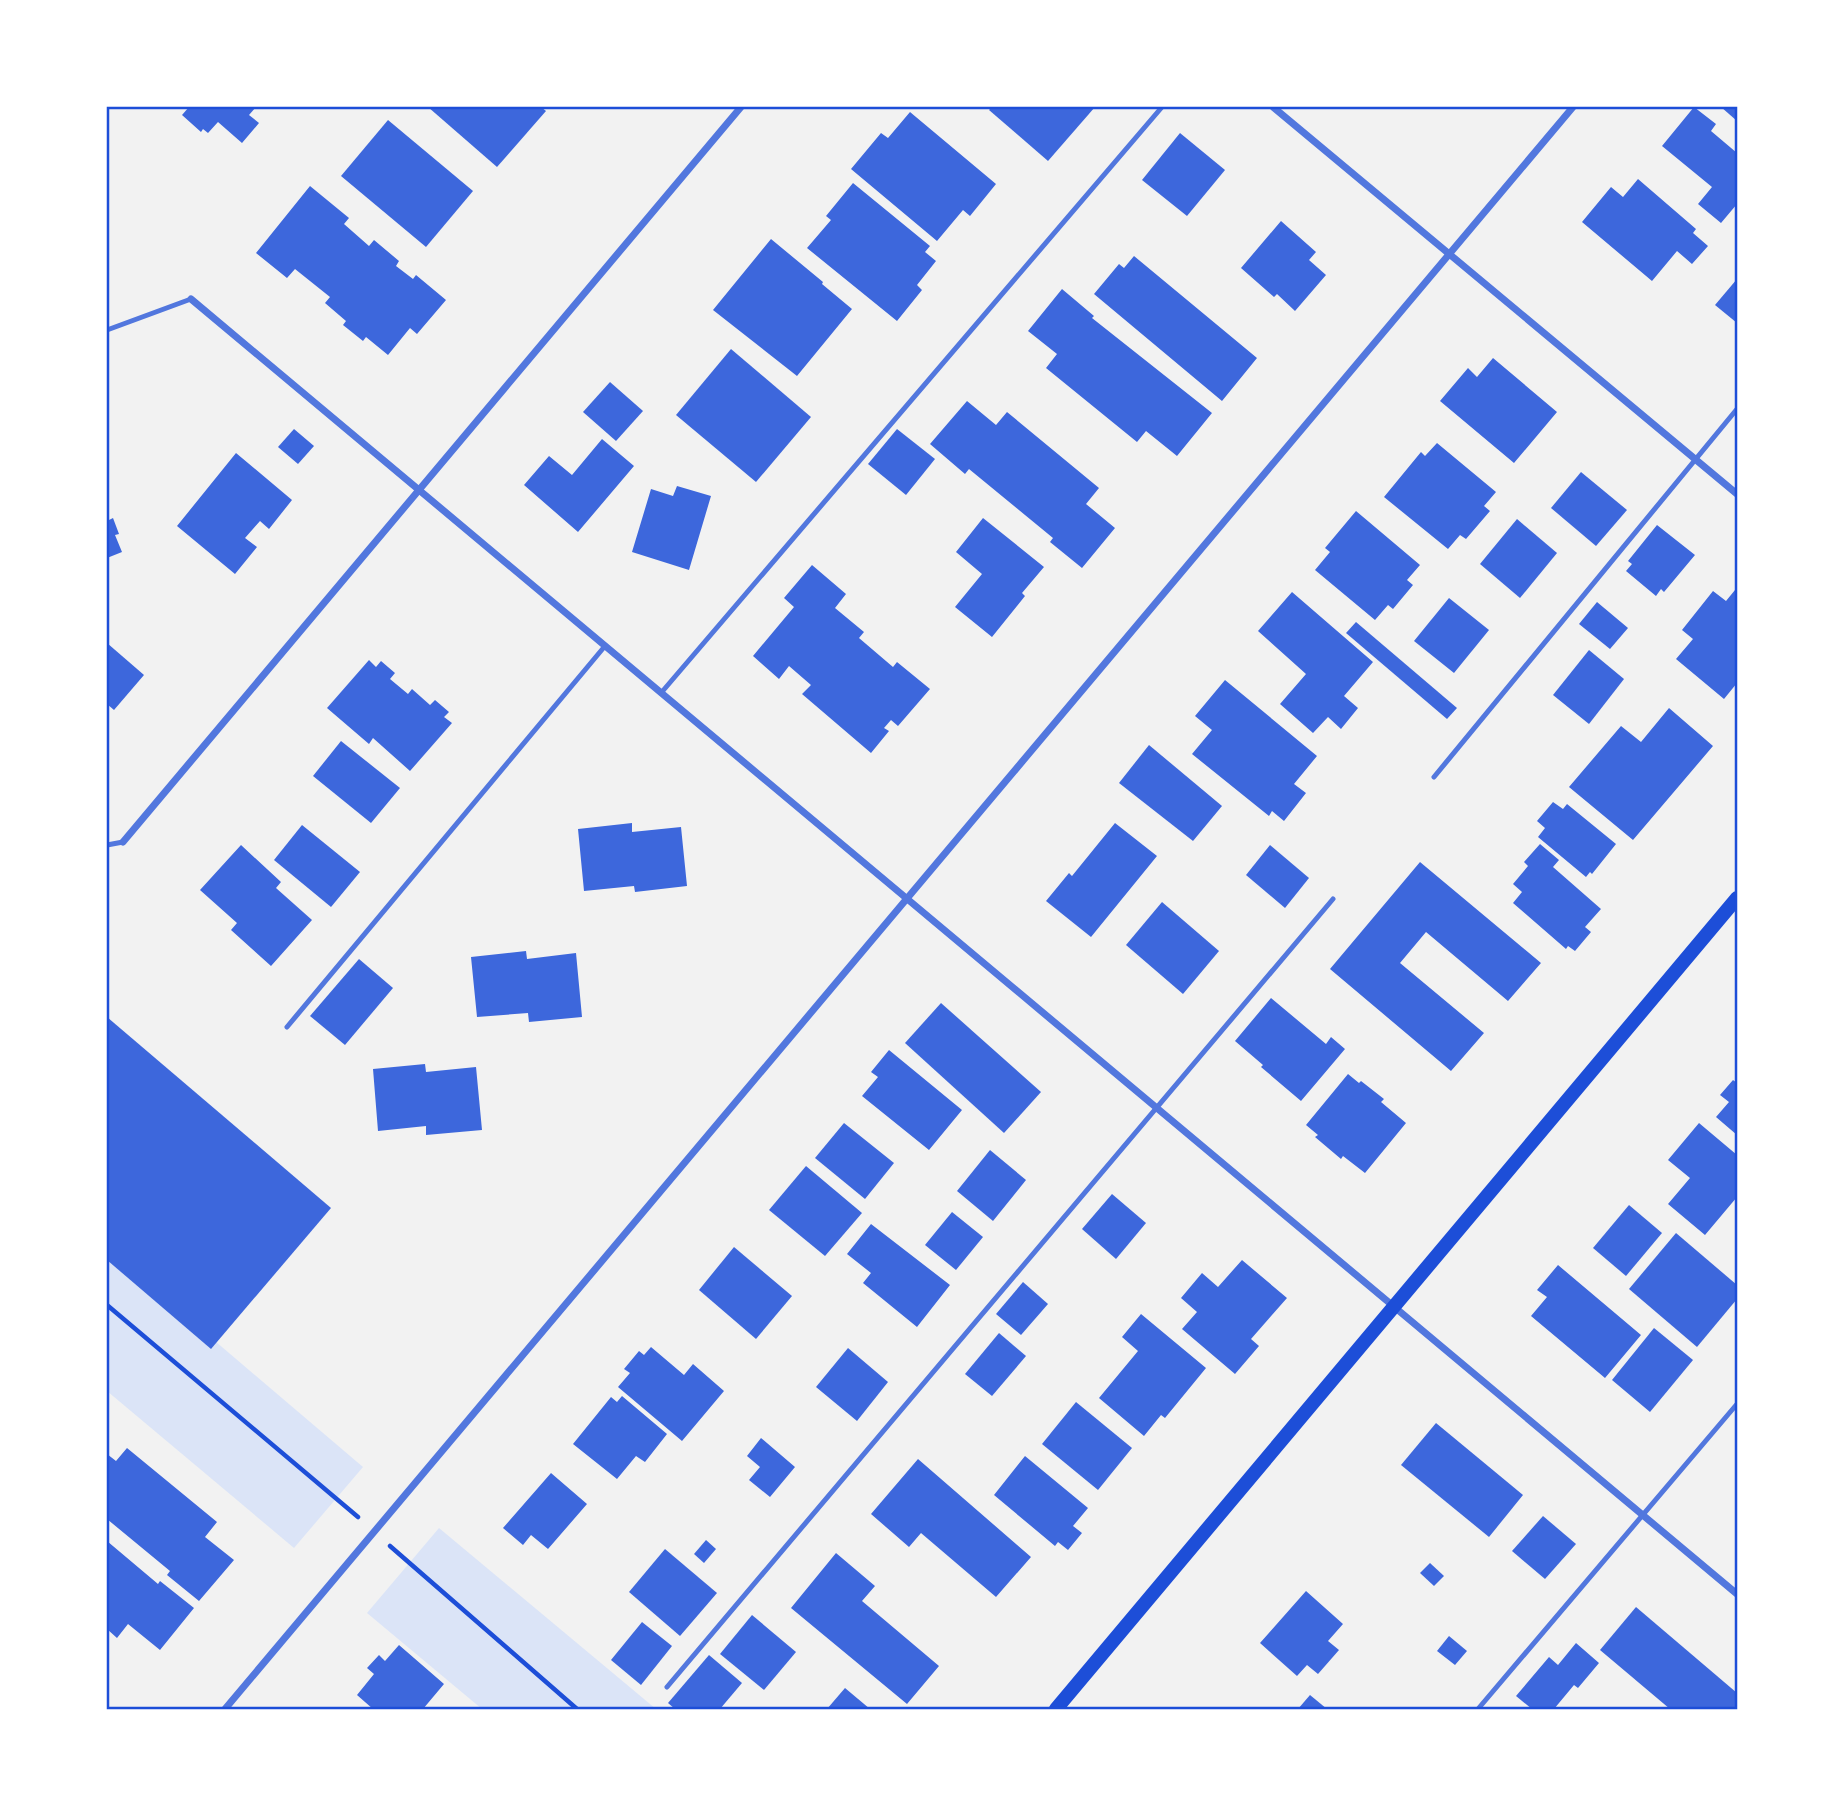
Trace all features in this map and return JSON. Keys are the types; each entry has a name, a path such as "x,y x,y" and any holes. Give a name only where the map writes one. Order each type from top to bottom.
{"main road":[{"path":"1056,1709 1737,898"}],"street":[{"path":"122,842 741,107"},
{"path":"1273,107 1737,494"},
{"path":"225,1709 1573,107"},
{"path":"191,299 1737,1594"}],"lane":[{"path":"661,692 1162,107"},
{"path":"107,330 191,299"},
{"path":"1434,777 1737,409"},
{"path":"287,1027 605,646"},
{"path":"107,845 122,842"},
{"path":"667,1687 1333,899"},
{"path":"1478,1709 1737,1404"}],"path":[{"path":"107,1305 360,1518"},
{"path":"385,1540 577,1709"}],"shaded area":[{"path":"107,1249 363,1467 294,1548 107,1391"},
{"path":"439,1528 656,1709 482,1709 367,1613"}],"building":[{"path":"189,107 256,107 249,115 259,123 242,143 218,122 208,133 203,129 201,132 182,115"},
{"path":"428,107 541,107 546,111 497,167"},
{"path":"992,107 1095,107 1048,161 989,110"},
{"path":"1694,107 1716,124 1711,131 1737,153 1737,204 1721,223 1698,204 1712,187 1662,146"},
{"path":"1721,107 1737,107 1737,121"},
{"path":"910,112 996,184 970,216 963,210 937,241 851,169 881,133 888,138"},
{"path":"388,120 473,191 426,247 341,176"},
{"path":"1180,133 1225,170 1187,216 1142,180"},
{"path":"1638,179 1696,229 1693,233 1708,246 1692,264 1677,251 1652,281 1582,222 1611,187 1623,197"},
{"path":"853,183 930,246 925,252 936,261 917,285 922,290 897,321 807,248 831,220 826,216"},
{"path":"310,186 349,218 344,224 369,246 374,240 399,261 396,266 413,279 416,275 446,300 417,334 410,328 388,355 366,337 363,341 343,325 346,321 325,303 330,297 295,269 287,278 256,253"},
{"path":"1281,221 1316,252 1309,260 1326,275 1295,311 1277,294 1274,297 1241,268"},
{"path":"771,239 852,309 797,376 713,310"},
{"path":"1134,256 1257,358 1222,401 1094,294 1119,264 1124,268"},
{"path":"1737,279 1737,323 1715,305"},
{"path":"1062,289 1094,316 1092,318 1212,413 1177,456 1146,431 1137,442 1046,368 1057,354 1028,331"},
{"path":"731,349 811,417 756,482 676,415"},
{"path":"1493,358 1557,412 1514,463 1440,401 1468,368 1477,377"},
{"path":"610,382 643,411 616,441 583,412"},
{"path":"967,401 996,425 1007,412 1099,488 1086,504 1115,528 1082,568 1050,542 1053,538 969,469 965,474 930,444"},
{"path":"294,429 314,446 298,464 278,447"},
{"path":"897,429 935,459 906,495 868,464"},
{"path":"602,439 634,466 578,532 524,485 549,456 572,475"},
{"path":"1437,443 1496,492 1484,506 1490,511 1466,539 1460,535 1448,549 1384,497 1421,452 1425,456"},
{"path":"236,453 292,500 269,529 260,521 245,538 257,547 235,574 177,526"},
{"path":"1581,472 1627,510 1596,546 1551,508"},
{"path":"677,486 711,496 689,570 632,552 651,489 673,496"},
{"path":"1356,511 1420,565 1407,580 1413,585 1393,609 1388,605 1375,620 1315,570 1330,552 1325,548"},
{"path":"107,515 109,520 113,518 119,534 115,535 122,552 107,558"},
{"path":"983,518 1044,567 1022,593 1025,596 992,637 955,607 982,574 956,552"},
{"path":"1517,519 1557,553 1520,598 1480,564"},
{"path":"1657,525 1695,555 1664,592 1661,589 1656,596 1626,571 1632,564 1628,561"},
{"path":"812,565 846,594 835,608 864,632 859,638 893,667 897,662 930,689 898,726 891,720 884,728 889,731 871,753 802,694 811,685 789,666 779,679 753,656 794,607 784,598"},
{"path":"1735,590 1737,683 1724,699 1676,659 1693,639 1682,630 1713,591 1726,601"},
{"path":"1292,592 1373,662 1344,696 1358,708 1341,729 1328,717 1313,733 1280,704 1306,674 1258,631"},
{"path":"1449,598 1489,630 1454,673 1414,641"},
{"path":"1597,602 1628,628 1610,649 1579,624"},
{"path":"1356,622 1457,708 1447,719 1346,633"},
{"path":"107,643 144,675 114,710 107,704"},
{"path":"1589,650 1624,679 1589,724 1553,695"},
{"path":"369,660 376,667 381,661 395,673 390,679 408,694 412,689 430,705 435,700 449,712 444,717 452,723 410,771 373,738 369,744 327,708"},
{"path":"1225,680 1317,756 1294,784 1306,793 1284,821 1272,811 1269,816 1192,754 1212,730 1195,716"},
{"path":"1669,708 1713,746 1633,840 1569,787 1621,726 1641,742"},
{"path":"341,741 400,788 371,823 313,776"},
{"path":"1149,745 1222,806 1193,841 1119,783"},
{"path":"1553,802 1563,809 1567,804 1616,844 1592,874 1590,872 1586,877 1538,837 1545,828 1537,821"},
{"path":"632,823 632,832 681,827 687,886 635,892 634,886 584,891 578,829"},
{"path":"1115,823 1157,856 1091,937 1046,901 1069,873 1072,876"},
{"path":"302,825 360,872 331,907 274,860"},
{"path":"1540,844 1559,860 1553,867 1601,909 1585,927 1591,932 1575,951 1568,946 1566,949 1513,903 1522,892 1513,884 1528,866 1524,862"},
{"path":"241,845 281,882 276,888 312,920 271,966 231,930 237,923 200,890"},
{"path":"1270,845 1309,878 1285,908 1246,875"},
{"path":"1420,862 1541,963 1508,1001 1426,932 1400,963 1484,1033 1451,1071 1330,969"},
{"path":"1162,902 1219,951 1183,994 1126,945"},
{"path":"526,951 527,959 576,953 582,1017 529,1022 528,1013 477,1017 471,957"},
{"path":"359,959 393,988 345,1045 310,1016"},
{"path":"1271,998 1326,1044 1331,1037 1345,1049 1301,1101 1235,1041"},
{"path":"941,1003 1041,1092 1004,1133 905,1043"},
{"path":"107,1017 331,1208 211,1349 107,1260"},
{"path":"889,1050 962,1110 929,1150 862,1096 878,1077 871,1072"},
{"path":"425,1064 426,1072 476,1067 482,1130 426,1135 426,1126 378,1131 373,1069"},
{"path":"1348,1074 1384,1099 1381,1102 1406,1123 1365,1173 1343,1156 1341,1159 1315,1137 1318,1135 1306,1125"},
{"path":"1733,1080 1737,1083 1737,1135 1716,1117 1729,1102 1720,1095"},
{"path":"844,1123 894,1163 865,1199 815,1158"},
{"path":"1699,1123 1737,1155 1737,1197 1705,1235 1668,1204 1690,1178 1668,1160"},
{"path":"990,1150 1026,1180 993,1221 957,1191"},
{"path":"806,1166 862,1213 825,1256 769,1210"},
{"path":"1112,1194 1146,1223 1116,1259 1082,1229"},
{"path":"1629,1205 1662,1233 1626,1276 1593,1248"},
{"path":"952,1212 983,1237 956,1270 925,1245"},
{"path":"871,1224 950,1285 917,1327 863,1283 871,1273 847,1254"},
{"path":"1676,1233 1737,1285 1737,1299 1697,1347 1629,1289"},
{"path":"734,1247 792,1296 756,1339 699,1290"},
{"path":"1242,1260 1287,1298 1251,1339 1259,1346 1235,1374 1182,1329 1197,1312 1181,1298 1202,1273 1218,1287"},
{"path":"1558,1265 1641,1335 1605,1378 1531,1316 1547,1297 1537,1290"},
{"path":"1023,1282 1048,1304 1021,1335 996,1314"},
{"path":"1141,1314 1206,1368 1165,1418 1161,1415 1144,1436 1099,1398 1138,1351 1122,1337"},
{"path":"1654,1328 1693,1360 1650,1412 1612,1380"},
{"path":"999,1333 1026,1356 992,1396 965,1374"},
{"path":"651,1347 684,1375 693,1364 724,1391 682,1441 618,1387 630,1373 624,1369 639,1351 644,1355"},
{"path":"848,1348 888,1382 857,1421 816,1387"},
{"path":"622,1396 667,1434 645,1462 636,1456 617,1479 573,1444 611,1397 617,1402"},
{"path":"1076,1402 1132,1448 1098,1490 1042,1444"},
{"path":"1436,1423 1523,1495 1489,1537 1401,1465"},
{"path":"761,1438 795,1467 770,1497 749,1480 760,1467 747,1456"},
{"path":"127,1448 217,1522 205,1537 234,1560 199,1601 167,1575 170,1571 107,1519 107,1454 116,1461"},
{"path":"1025,1456 1088,1508 1073,1526 1082,1533 1068,1550 1058,1542 1055,1546 994,1495"},
{"path":"918,1459 1031,1557 996,1597 921,1533 909,1547 871,1514"},
{"path":"551,1473 587,1504 548,1549 531,1535 523,1545 503,1528"},
{"path":"1543,1516 1576,1544 1545,1579 1512,1551"},
{"path":"706,1540 716,1549 704,1563 694,1554"},
{"path":"107,1541 158,1584 160,1581 194,1608 160,1650 128,1624 117,1638 107,1629"},
{"path":"665,1549 717,1593 680,1636 629,1592"},
{"path":"836,1553 875,1586 862,1601 939,1666 907,1704 791,1608"},
{"path":"1430,1563 1444,1576 1434,1586 1420,1573"},
{"path":"1306,1591 1343,1624 1328,1641 1339,1650 1318,1674 1307,1665 1297,1676 1260,1643"},
{"path":"1636,1607 1737,1693 1737,1709 1670,1709 1600,1650"},
{"path":"752,1615 796,1652 764,1690 720,1654"},
{"path":"642,1622 672,1646 641,1685 611,1660"},
{"path":"1449,1636 1467,1651 1455,1665 1437,1651"},
{"path":"1576,1643 1599,1663 1578,1688 1574,1685 1554,1709 1532,1709 1516,1696 1549,1657 1558,1665"},
{"path":"399,1645 444,1684 423,1709 373,1709 357,1695 374,1674 367,1668 379,1655 385,1661"},
{"path":"709,1655 742,1683 720,1709 675,1709 668,1703"},
{"path":"845,1688 870,1709 827,1709"},
{"path":"1310,1695 1327,1709 1298,1709"}]}
